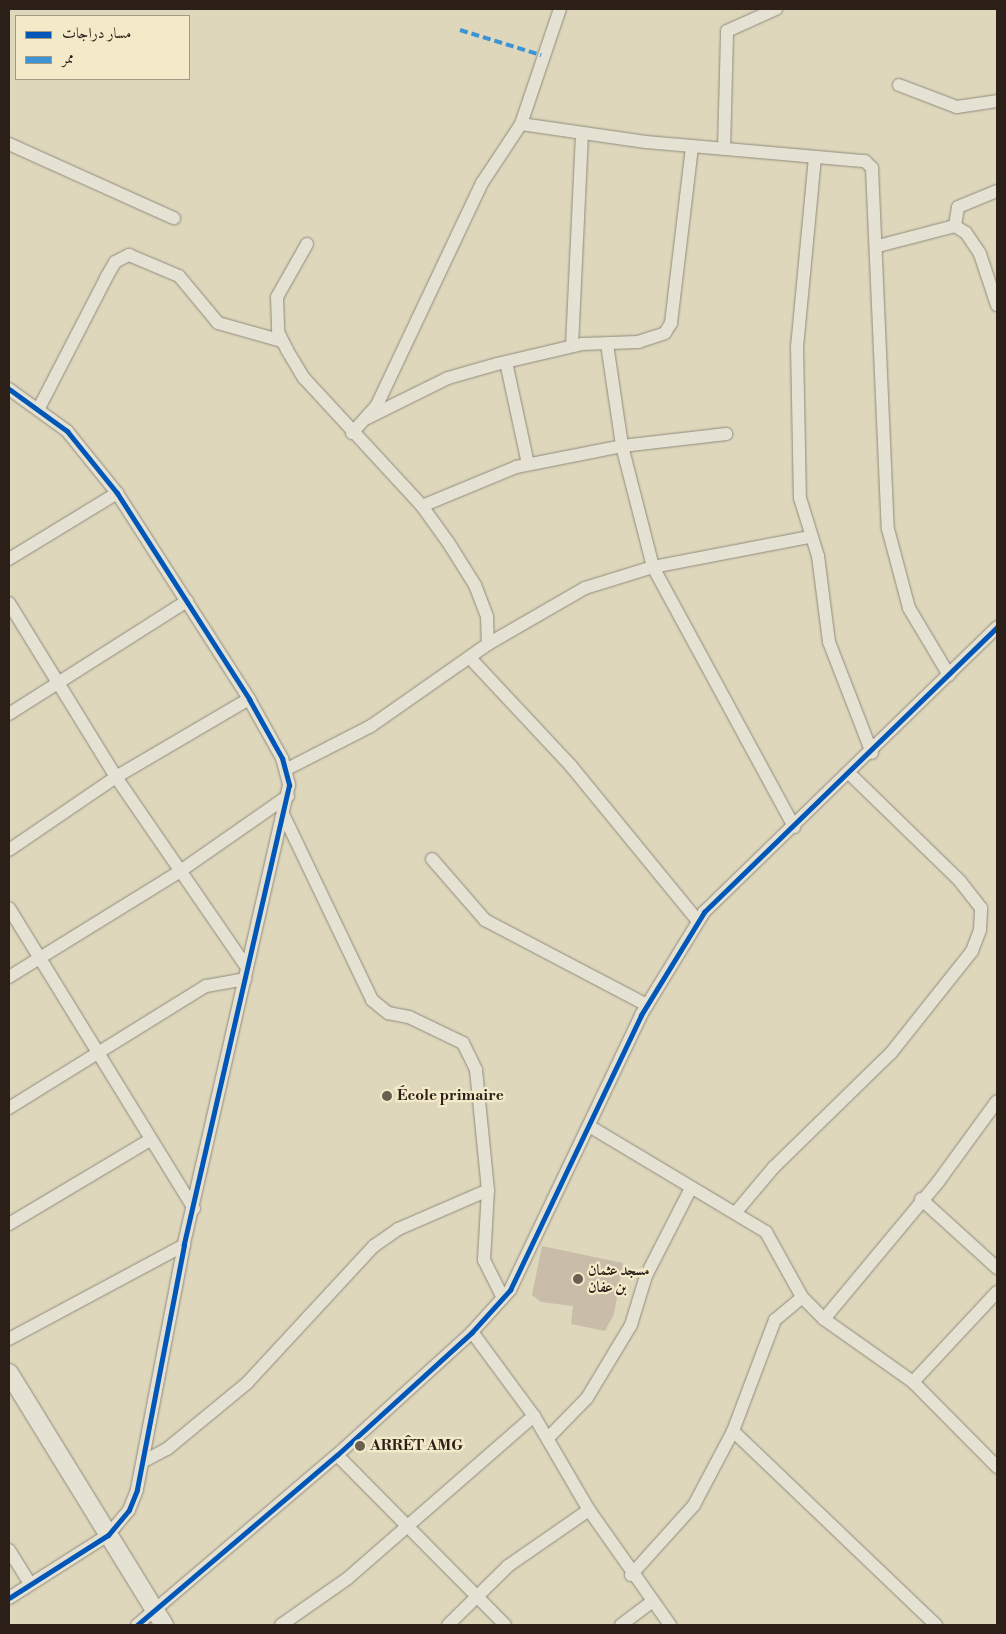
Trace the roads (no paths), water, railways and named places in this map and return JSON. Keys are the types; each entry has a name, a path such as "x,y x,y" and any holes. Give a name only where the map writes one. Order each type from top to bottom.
{"main road":[{"path":"10,1379 160,1619"}],"street":[{"path":"352,433 377,405 482,183 521,124 560,9"},
{"path":"724,149 727,31 776,9"},
{"path":"899,85 957,107 997,101"},
{"path":"521,124 692,146 865,161 872,168 878,246 888,529 898,582 909,608 949,676"},
{"path":"572,346 582,133"},
{"path":"9,144 174,218"},
{"path":"367,418 448,378 572,346 652,339 665,333 671,323 692,146"},
{"path":"815,157 796,399 800,498 809,537 818,556 829,642 872,753"},
{"path":"955,226 958,207 997,191"},
{"path":"878,246 955,226 966,233 980,254 997,306"},
{"path":"307,244 276,297 282,341 304,378 352,433 422,506 476,585 487,616 488,644"},
{"path":"39,408 107,276 121,257 142,257 180,276 218,323 282,341"},
{"path":"607,344 622,446 653,567 794,827"},
{"path":"506,362 528,464"},
{"path":"9,389 39,408 67,431 117,493 249,699 287,769 288,796 245,965 245,979 194,1209 184,1245 146,1460 128,1510 108,1534 9,1598"},
{"path":"422,506 528,464 622,446 726,434"},
{"path":"9,559 117,493"},
{"path":"287,769 371,726 488,644 585,588 653,567 809,537"},
{"path":"9,714 186,601"},
{"path":"9,603 60,682 116,777 179,872 245,965"},
{"path":"137,1625 160,1619 472,1332 503,1298 521,1271 647,1005 698,921 872,753 997,627"},
{"path":"470,658 570,766 698,921"},
{"path":"9,850 116,777 249,699"},
{"path":"736,1212 774,1167 891,1053 972,951 980,930 980,908 960,881 850,774"},
{"path":"9,977 179,872 288,796"},
{"path":"284,816 372,1000 388,1013 409,1017 463,1043 476,1070 482,1100 488,1190 484,1260 503,1298"},
{"path":"432,859 485,920 647,1005"},
{"path":"9,908 96,1054 194,1209"},
{"path":"9,1108 206,986 245,979"},
{"path":"824,1319 997,1101"},
{"path":"589,1126 691,1188 736,1212 766,1232 802,1297 824,1319 913,1382 997,1467"},
{"path":"9,1224 150,1140"},
{"path":"548,1438 587,1398 631,1326 646,1276 691,1188"},
{"path":"146,1460 167,1449 247,1383 374,1246 398,1230 488,1190"},
{"path":"921,1199 997,1268"},
{"path":"9,1339 184,1245"},
{"path":"913,1382 997,1292"},
{"path":"631,1575 694,1505 733,1431 775,1320 802,1297"},
{"path":"472,1332 534,1416 589,1510 631,1575 670,1625"},
{"path":"281,1625 333,1591 534,1416"},
{"path":"733,1431 936,1625"},
{"path":"337,1455 406,1528 505,1625"},
{"path":"448,1625 474,1595 538,1542 589,1510"},
{"path":"9,1550 30,1584"},
{"path":"621,1625 652,1602"}],"place":[{"name":"École primaire","path":"387,1096"},
{"name":"مسجد عثمان بن عفان","path":"578,1279"},
{"name":"ARRÊT AMG","path":"360,1446"}]}
